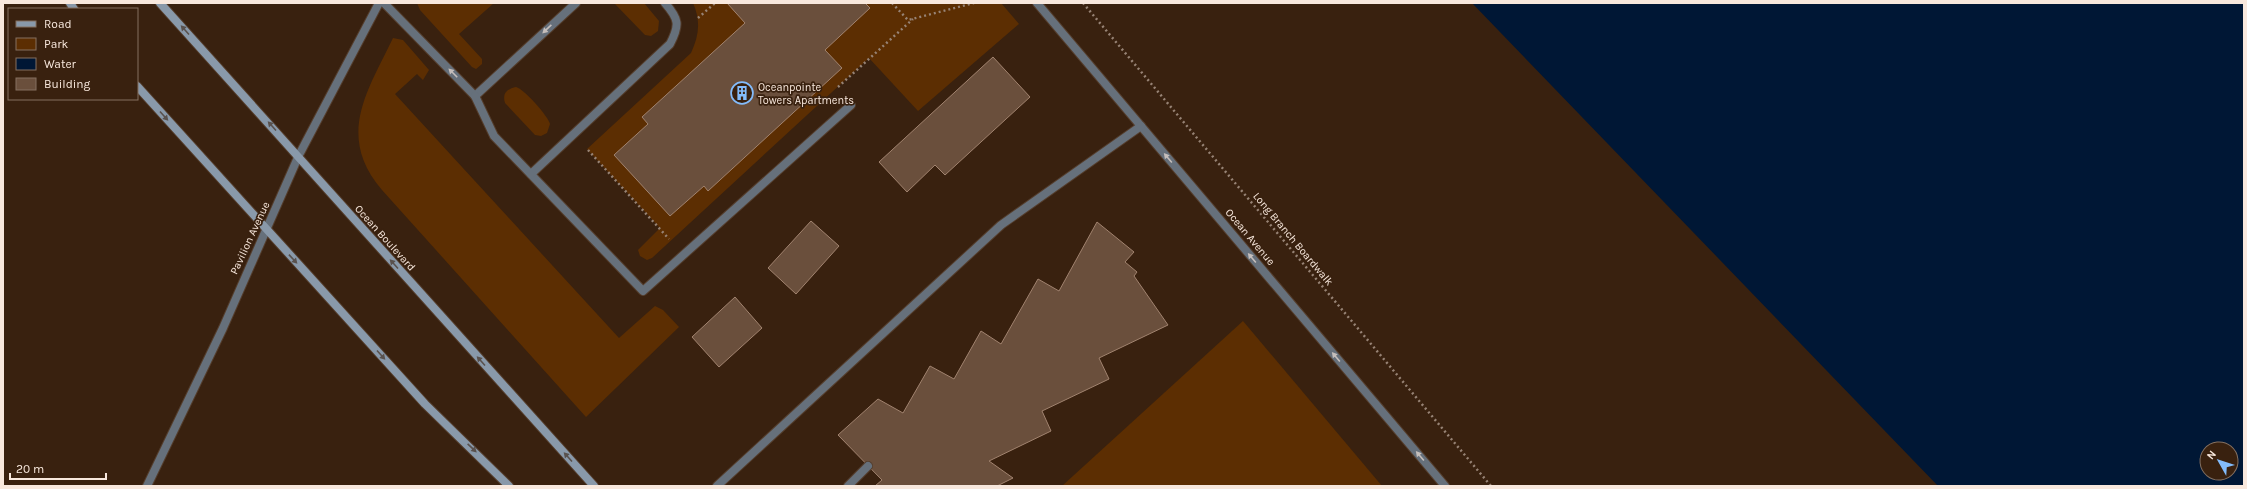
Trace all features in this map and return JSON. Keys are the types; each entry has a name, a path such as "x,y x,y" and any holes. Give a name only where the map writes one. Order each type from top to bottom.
{"main road":[{"name":"Ocean Boulevard","path":"160,3 594,486"},
{"path":"138,87 425,404 509,486"}],"street":[{"name":"Pavilion Avenue","path":"147,486 223,328 238,290 267,231 298,155 379,3"},
{"path":"384,3 476,96 494,136 642,291 851,105"},
{"path":"476,96 576,3"},
{"path":"531,174 670,44 678,26 676,16 665,3"},
{"name":"Ocean Avenue","path":"1037,3 1445,486"},
{"path":"717,486 1001,225 1141,126"},
{"path":"848,486 868,466"}],"path":[{"path":"698,18 715,3"},
{"path":"892,3 908,21"},
{"path":"836,88 908,21 974,3"},
{"name":"Long Branch Boardwalk","path":"1083,3 1491,486"},
{"path":"697,14 698,23"},
{"path":"593,144 587,149 671,241"}],"green space":[{"path":"417,3 494,3 459,34 482,59 482,64 476,69 472,67 420,10"},
{"path":"614,3 644,3 659,21 658,31 651,36 645,35"},
{"path":"693,3 1001,3 1019,24 918,111 869,58 652,258 647,260 640,256 638,250 660,228 587,149 691,53 696,41 698,28 696,10"},
{"path":"393,38 403,40 429,70 423,80 417,74 395,94 619,338 655,306 663,310 679,327 586,417 382,190 368,170 361,151 358,132 360,114 374,77"},
{"path":"516,87 530,97 545,115 550,124 547,133 541,136 535,135 505,103 504,97 506,92"},
{"path":"1243,321 1382,486 1062,486"}],"water":[{"path":"1472,3 2244,3 2244,486 1938,486"}],"building":[{"name":"Oceanpointe Towers Apartments","path":"727,3 865,3 870,8 825,50 842,68 708,191 704,186 670,216 614,155 648,124 642,117 745,23"},
{"path":"993,57 1030,97 945,175 935,165 907,192 879,162"},
{"path":"811,221 839,246 796,294 768,268"},
{"path":"1097,222 1134,252 1125,262 1137,272 1134,276 1168,325 1099,358 1109,379 1042,411 1051,431 989,461 1013,478 997,486 875,486 882,480 838,435 878,399 903,413 930,366 954,379 981,331 1001,344 1038,279 1059,291"},
{"path":"735,297 762,328 719,367 692,337"}],"place":[{"name":"Oceanpointe Towers Apartments","path":"742,93"}]}
